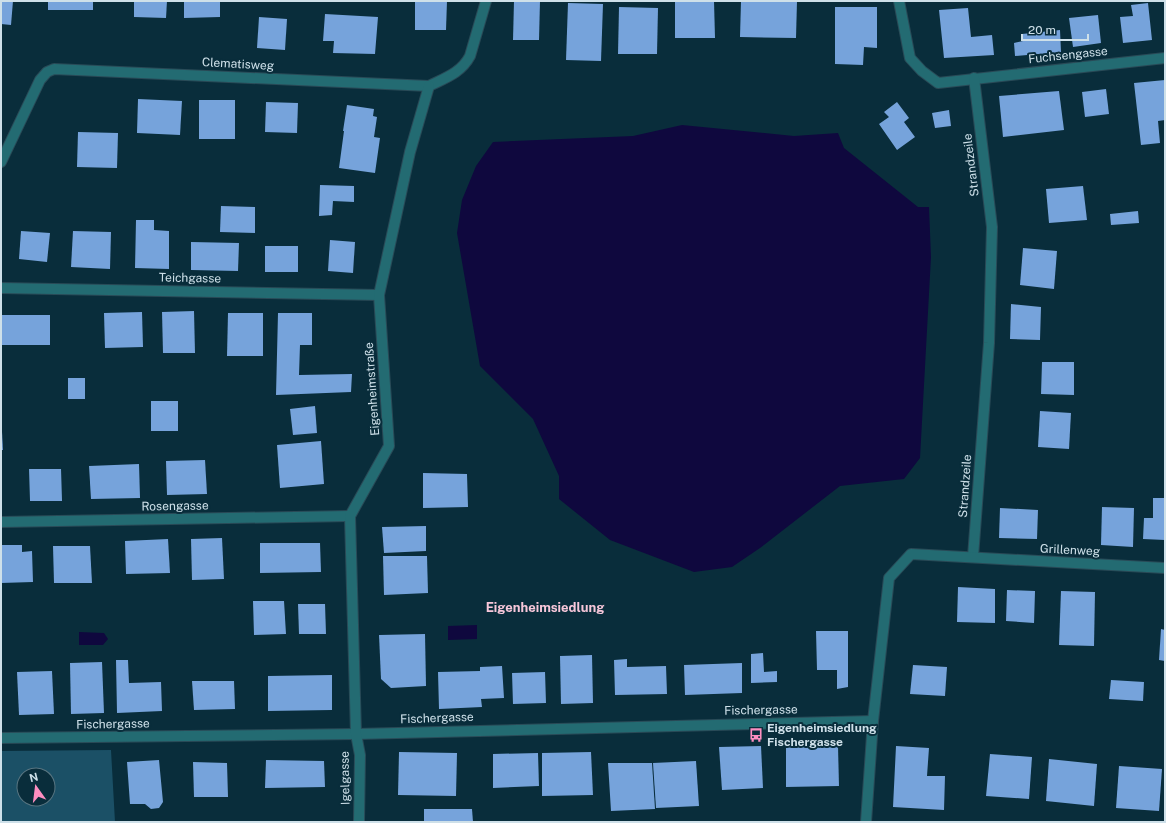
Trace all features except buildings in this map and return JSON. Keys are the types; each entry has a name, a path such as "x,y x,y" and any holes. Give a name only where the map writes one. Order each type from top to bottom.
{"street":[{"path":"429,86 466,65 486,1"},
{"name":"Fuchsengasse","path":"899,1 910,58 922,71 938,83 1165,58"},
{"name":"Clematisweg","path":"1,162 40,80 47,72 57,68 429,86"},
{"name":"Strandzeile","path":"973,557 988,343 992,227 974,78"},
{"name":"Eigenheimstraße","path":"350,516 389,446 379,295 410,152 429,86"},
{"name":"Teichgasse","path":"1,288 379,295"},
{"path":"350,516 356,734"},
{"name":"Rosengasse","path":"1,522 350,516"},
{"path":"866,822 873,721 889,578 911,554 973,557"},
{"name":"Grillenweg","path":"973,557 1165,568"},
{"name":"Fischergasse","path":"1,738 356,734 873,721"},
{"name":"Igelgasse","path":"356,734 360,755 359,822"}],"shaded area":[{"path":"682,125 794,136 838,133 844,148 918,207 929,207 931,257 920,458 904,479 840,486 760,548 732,567 694,572 610,540 559,499 559,476 533,419 480,366 457,233 462,200 476,166 493,142 633,136"},
{"path":"477,625 477,639 448,640 448,626"},
{"path":"79,632 104,633 108,639 103,645 79,645"},
{"path":"111,750 115,822 1,822 1,751"}],"place":[{"name":"Eigenheimsiedlung Fischergasse","path":"756,735"}],"district":[{"name":"Eigenheimsiedlung","path":"545,607"}]}
